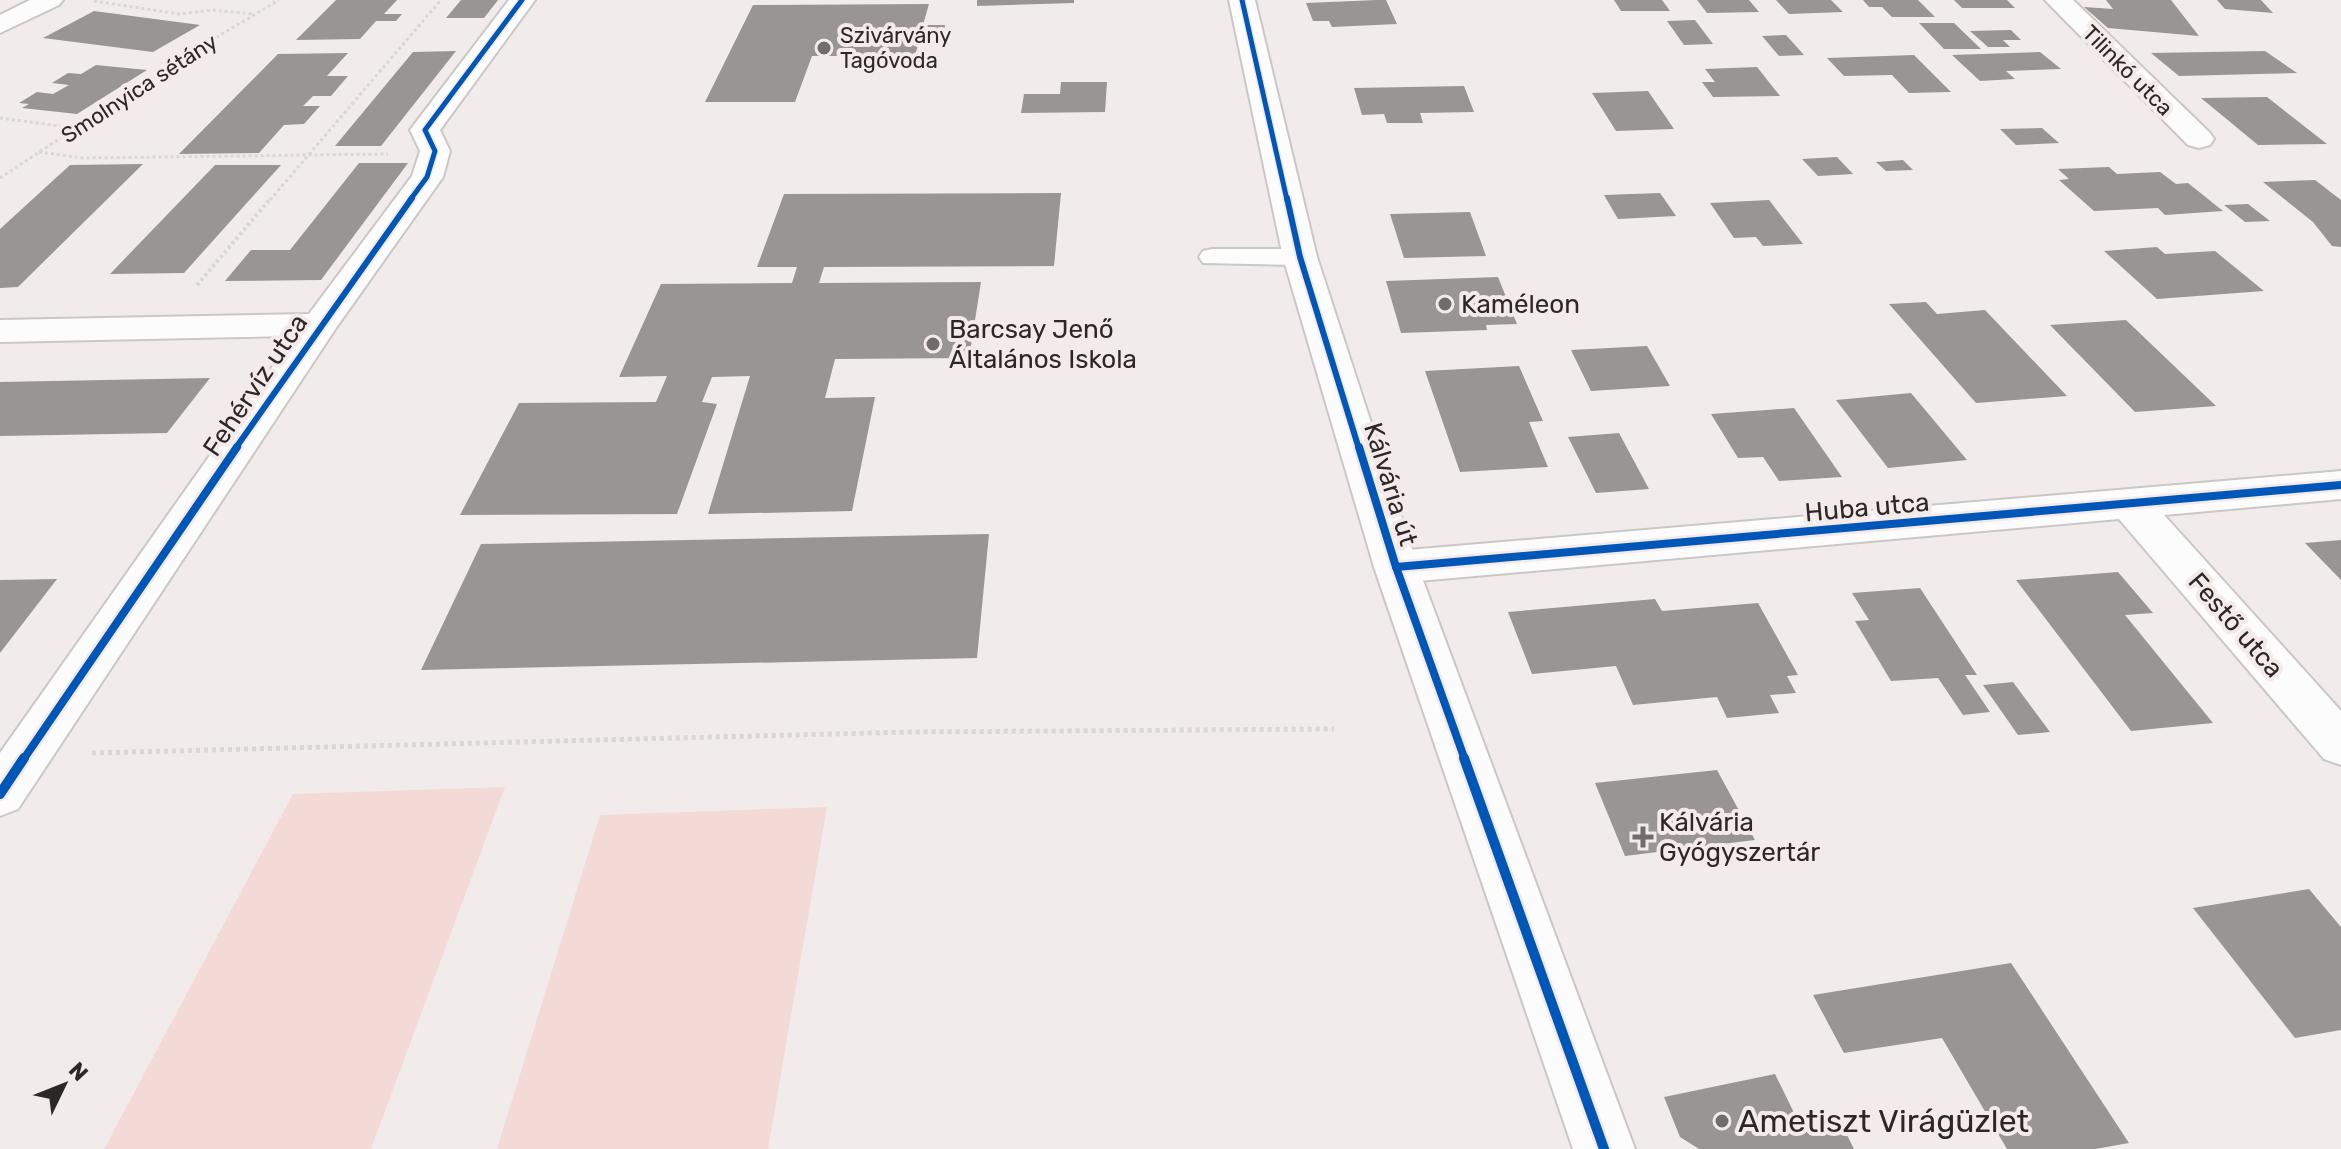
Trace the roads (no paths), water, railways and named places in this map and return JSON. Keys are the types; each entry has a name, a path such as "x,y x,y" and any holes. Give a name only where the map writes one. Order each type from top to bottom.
{"street":[{"path":"0,25 50,0"},
{"name":"Fehérvíz utca","path":"0,794 320,325 427,177 435,151 425,130 522,0"},
{"name":"Kálvária út","path":"1242,0 1300,257 1396,567 1604,1149"},
{"name":"Tilinkó utca","path":"2058,0 2199,139"},
{"name":"Fehérvíz utca","path":"0,331 320,325"},
{"name":"Huba utca","path":"1396,567 2341,485"},
{"name":"Festő utca","path":"2131,505 2341,745"}],"lane":[{"path":"1212,257 1300,257"}],"place":[{"name":"Szivárvány Tagóvoda","path":"824,48"},
{"name":"Kaméleon","path":"1445,304"},
{"name":"Barcsay Jenő Általános Iskola","path":"933,344"},
{"name":"Kálvária Gyógyszertár","path":"1643,837"},
{"name":"Ametiszt Virágüzlet","path":"1722,1121"}]}
